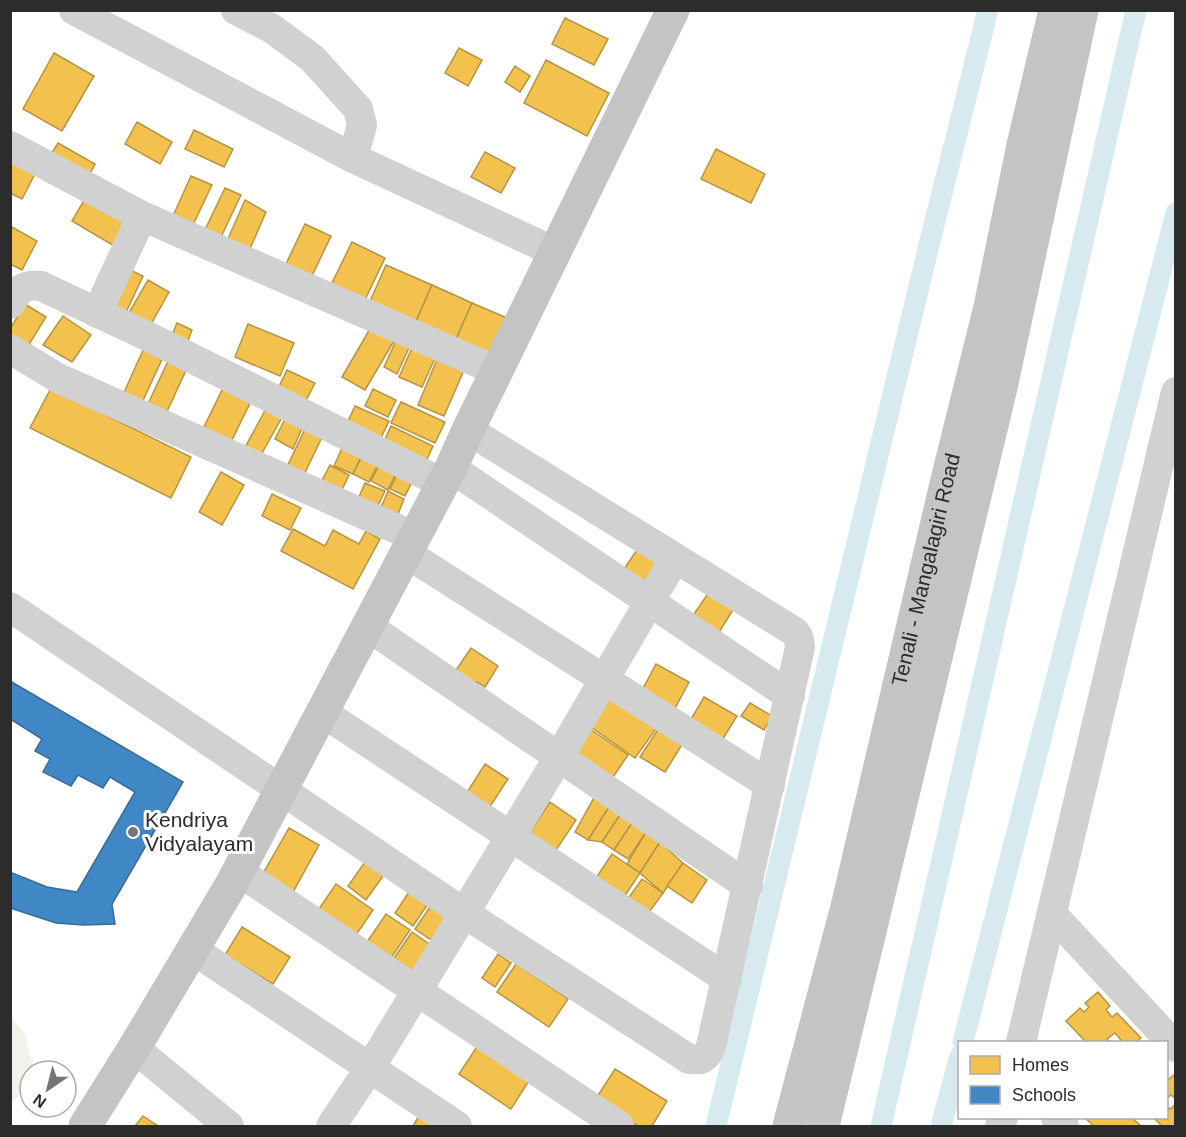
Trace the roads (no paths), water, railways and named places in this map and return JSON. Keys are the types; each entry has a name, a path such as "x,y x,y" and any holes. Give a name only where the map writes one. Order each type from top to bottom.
{"main road":[{"path":"88,1125 238,871 447,476 673,10"},
{"name":"Tenali - Mangalagiri Road","path":"789,1126 847,907 990,307 1023,145 1055,10"},
{"path":"823,1126 1000,392 1082,10"}],"street":[{"path":"74,10 353,158 555,252"},
{"path":"236,10 271,28 312,58 358,109 362,125 353,158"},
{"path":"10,146 142,216 497,371"},
{"path":"97,313 142,216"},
{"path":"10,304 20,290 29,285 41,286 447,476 650,602 790,696"},
{"path":"10,349 58,378 410,545 604,679 770,785"},
{"path":"1021,1041 1176,392"},
{"path":"10,607 464,913 689,1059 700,1060 708,1056 727,979 790,696 800,639 795,632 468,430"},
{"path":"331,1126 370,1068 559,758 675,558"},
{"path":"367,626 748,886"},
{"path":"322,712 727,979"},
{"path":"238,871 417,990 582,1116 620,1126"},
{"path":"1052,914 1176,1047"},
{"path":"192,949 457,1126"},
{"path":"134,1048 229,1126"}],"waterway":[{"path":"716,1126 988,10"},
{"path":"881,1126 1136,10"},
{"path":"963,1041 1176,213"},
{"path":"941,1126 958,1063"}],"place":[{"name":"Kendriya Vidyalayam","path":"133,832"}]}
